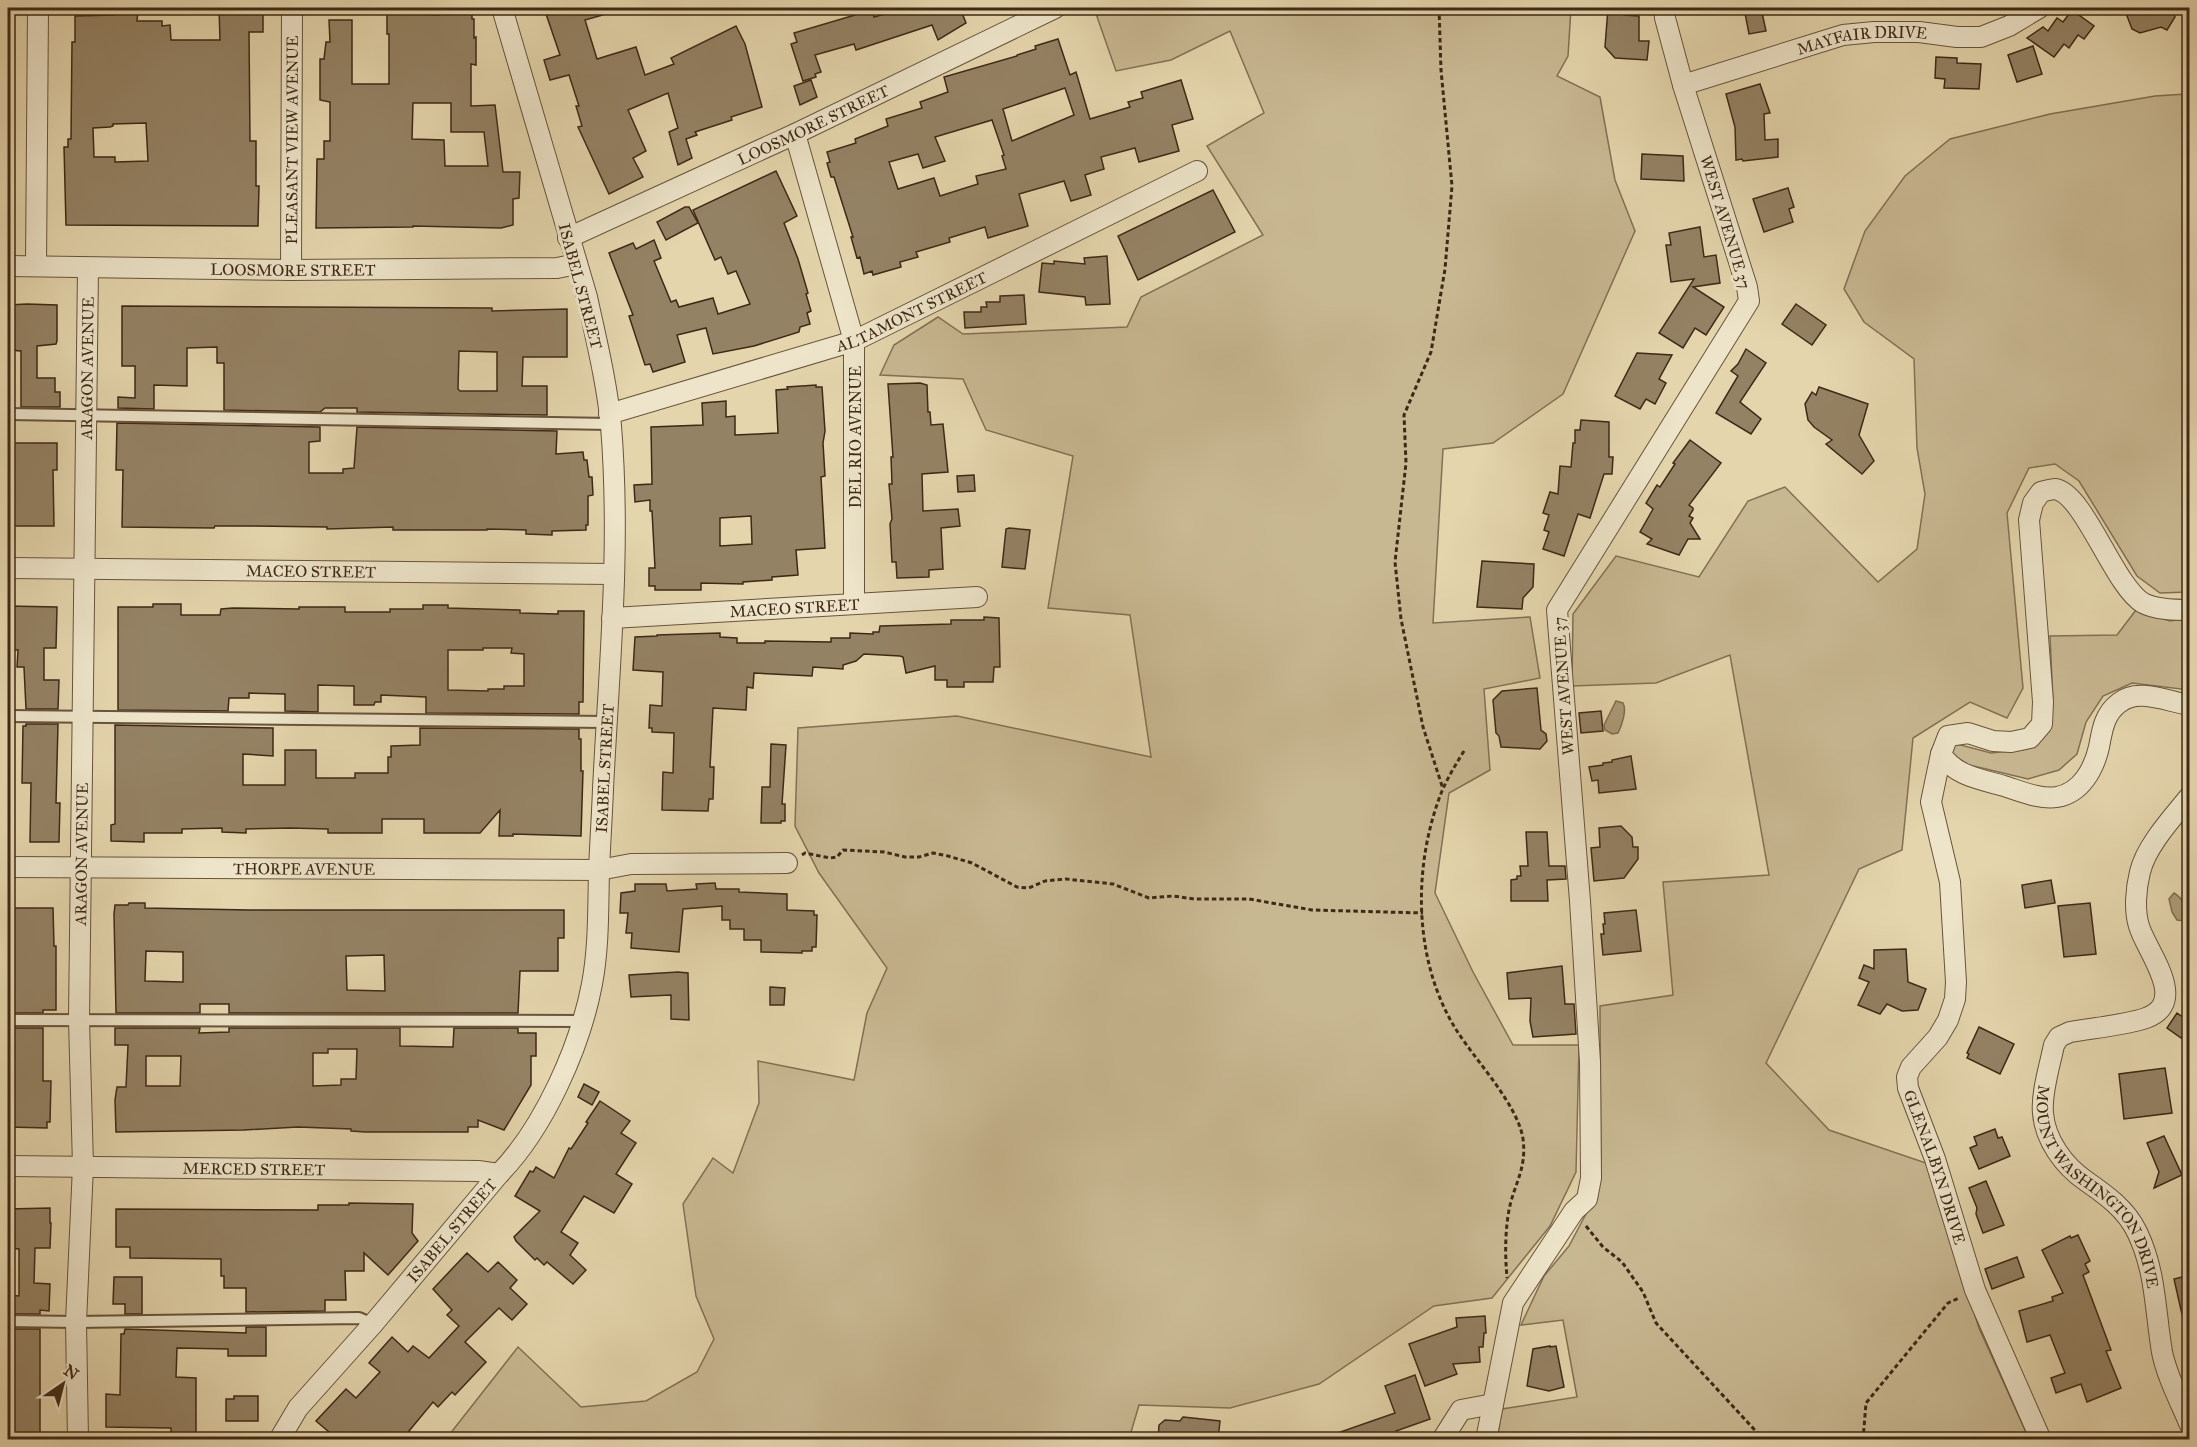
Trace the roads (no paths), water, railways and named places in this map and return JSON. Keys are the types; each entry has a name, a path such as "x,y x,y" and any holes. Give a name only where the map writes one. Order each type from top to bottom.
{"street":[{"path":"36,266 38,8"},
{"name":"PLEASANT VIEW AVENUE","path":"291,270 292,8"},
{"name":"ISABEL STREET","path":"279,1440 298,1408 518,1155 556,1089 583,1021 592,983 598,935 599,870 612,618 614,479 610,419 597,341 577,264 502,8"},
{"name":"LOOSMORE STREET","path":"568,238 795,134 1055,8"},
{"name":"WEST AVENUE 37","path":"1486,1440 1513,1303 1574,1211 1587,1199 1591,1178 1590,1062 1557,610 1749,301 1747,287 1683,85 1664,8"},
{"name":"MAYFAIR DRIVE","path":"1683,85 1843,35 1919,32 1957,37 1981,37 2009,26 2039,8"},
{"name":"DEL RIO AVENUE","path":"795,134 854,341 854,604"},
{"name":"ALTAMONT STREET","path":"610,419 854,341 1197,171"},
{"name":"LOOSMORE STREET","path":"8,266 291,270 557,268 577,264"},
{"name":"ARAGON AVENUE","path":"78,1440 76,1322 83,1166 79,1020 88,268"},
{"path":"2190,610 2172,610 2144,603 2125,584 2081,512 2066,495 2055,489 2042,492 2033,503 2029,520 2043,702 2042,724 2030,738 2011,742 1993,741 1968,733 1948,736 1941,754 1948,764 1962,774 2029,794 2056,797 2073,792 2084,781 2096,759 2103,724 2119,702 2130,697 2141,696 2190,705"},
{"name":"MACEO STREET","path":"8,568 613,574"},
{"name":"MACEO STREET","path":"612,618 977,597"},
{"name":"GLENALBYN DRIVE","path":"1941,754 1931,802 1950,882 1956,982 1948,1020 1938,1036 1911,1066 1907,1077 1908,1088 1935,1159 1975,1290 2041,1440"},
{"name":"MOUNT WASHINGTON DRIVE","path":"2190,796 2149,850 2139,873 2137,915 2141,933 2166,984 2161,1006 2145,1018 2070,1032 2059,1038 2054,1045 2043,1113 2054,1148 2083,1179 2121,1208 2137,1231 2155,1285 2163,1355 2190,1425"},
{"name":"THORPE AVENUE","path":"8,867 599,870 631,864 787,863"},
{"name":"MERCED STREET","path":"8,1166 478,1171 500,1174"},
{"path":"1442,1440 1461,1410 1493,1404"}],"lane":[{"path":"8,414 610,419"},
{"path":"8,716 607,722"},
{"path":"8,1020 583,1021"},
{"path":"8,1321 359,1318 373,1324"}]}
